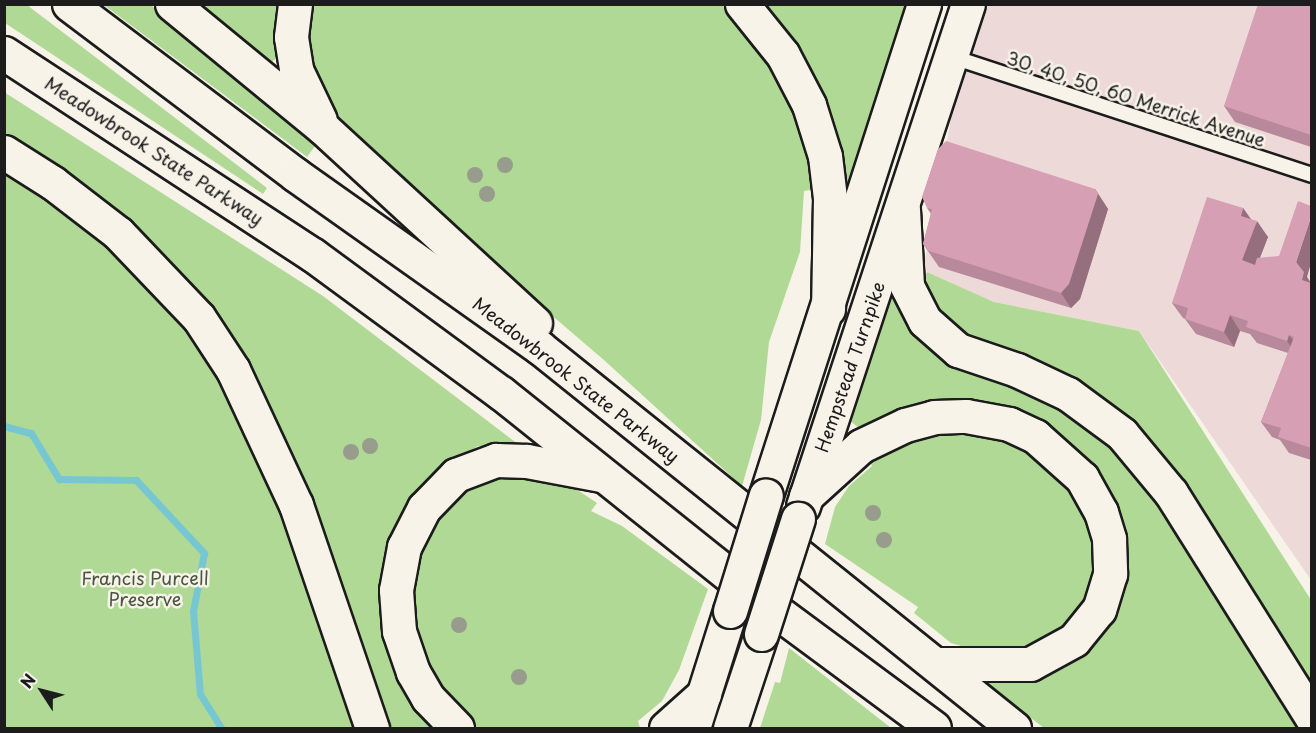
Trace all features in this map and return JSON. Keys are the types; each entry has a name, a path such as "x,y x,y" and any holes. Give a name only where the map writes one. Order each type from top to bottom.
{"main road":[{"name":"Meadowbrook State Parkway","path":"69,4 252,143 539,347 1014,729"},
{"path":"172,4 323,128 715,489"},
{"path":"295,4 291,37 296,70 323,128"},
{"path":"742,4 783,55 809,105 825,156 830,198 828,309"},
{"path":"693,729 924,4"},
{"name":"Hempstead Turnpike","path":"730,729 903,208 968,4"},
{"name":"Meadowbrook State Parkway","path":"4,53 313,255 607,476 757,597 926,724"},
{"path":"4,153 53,183 118,233 199,318 233,370 296,505 372,729"},
{"path":"903,208 907,286 925,321 958,350 1017,370 1068,394 1122,434 1171,493 1311,718"},
{"path":"802,508 861,446 904,425 934,417 966,416 1009,424 1035,436 1082,478 1101,512 1109,539 1110,574 1099,609 1074,640 1030,664 936,664"},
{"path":"457,729 428,698 413,672 399,631 396,590 404,547 424,508 456,475 496,460 527,461 607,476"},
{"path":"666,729 704,694"}],"lane":[{"name":"30, 40, 50, 60 Merrick Avenue","path":"950,56 1311,175"}],"shaded area":[{"path":"988,5 1311,5 1311,580 1139,331 994,302 927,272 924,265 957,86"}],"green space":[{"path":"309,4 722,4 741,22 776,69 803,122 817,189 804,191 800,252 769,342 761,420 742,486 605,361 365,155 324,102 305,39"},
{"path":"4,5 27,5 267,188 263,194 5,23"},
{"path":"104,5 151,5 315,146 307,157"},
{"path":"193,5 277,5 277,58 269,64"},
{"path":"759,5 906,5 844,201 844,163 834,151"},
{"path":"4,92 323,296 523,448 478,446 440,469 409,501 386,554 381,610 394,666 419,713 436,728 381,728 249,378 5,136"},
{"name":"Francis Purcell Preserve","path":"4,171 130,264 190,329 237,399 272,477 358,728 5,728"},
{"path":"927,272 994,302 1139,331 1311,600 1311,700 1153,452 958,337 929,310 923,282"},
{"path":"895,295 1042,390 1132,461 1305,728 1044,728 982,681 987,673 1016,676 1119,576 1037,428 864,432 849,420 889,298"},
{"path":"1001,432 1075,486 1095,532 1098,578 1074,622 1036,651 996,656 951,643 914,613 918,607 825,544 835,507 849,486 872,466 867,455 902,434"},
{"path":"516,466 564,481 597,503 591,511 622,526 708,589 679,670 662,701 638,721 640,728 470,728 413,649 412,549 433,509 471,478"},
{"path":"789,648 891,728 760,728 775,682 780,683"}],"building":[{"path":"1258,4 1311,4 1311,135 1224,106"},
{"path":"946,141 1095,189 1098,194 1069,284 1061,293 929,251 923,244 932,209 927,208 922,197 938,149"},
{"path":"1207,197 1243,208 1241,216 1257,221 1242,260 1255,265 1257,258 1279,256 1298,201 1311,206 1311,217 1296,262 1304,272 1302,280 1311,283 1311,448 1278,437 1281,428 1261,422 1294,337 1289,335 1287,341 1246,327 1248,321 1230,315 1224,332 1185,319 1188,308 1172,303"}],"waterway":[{"path":"4,426 31,433 59,479 136,480 204,553 193,611 200,694 221,728"}]}
